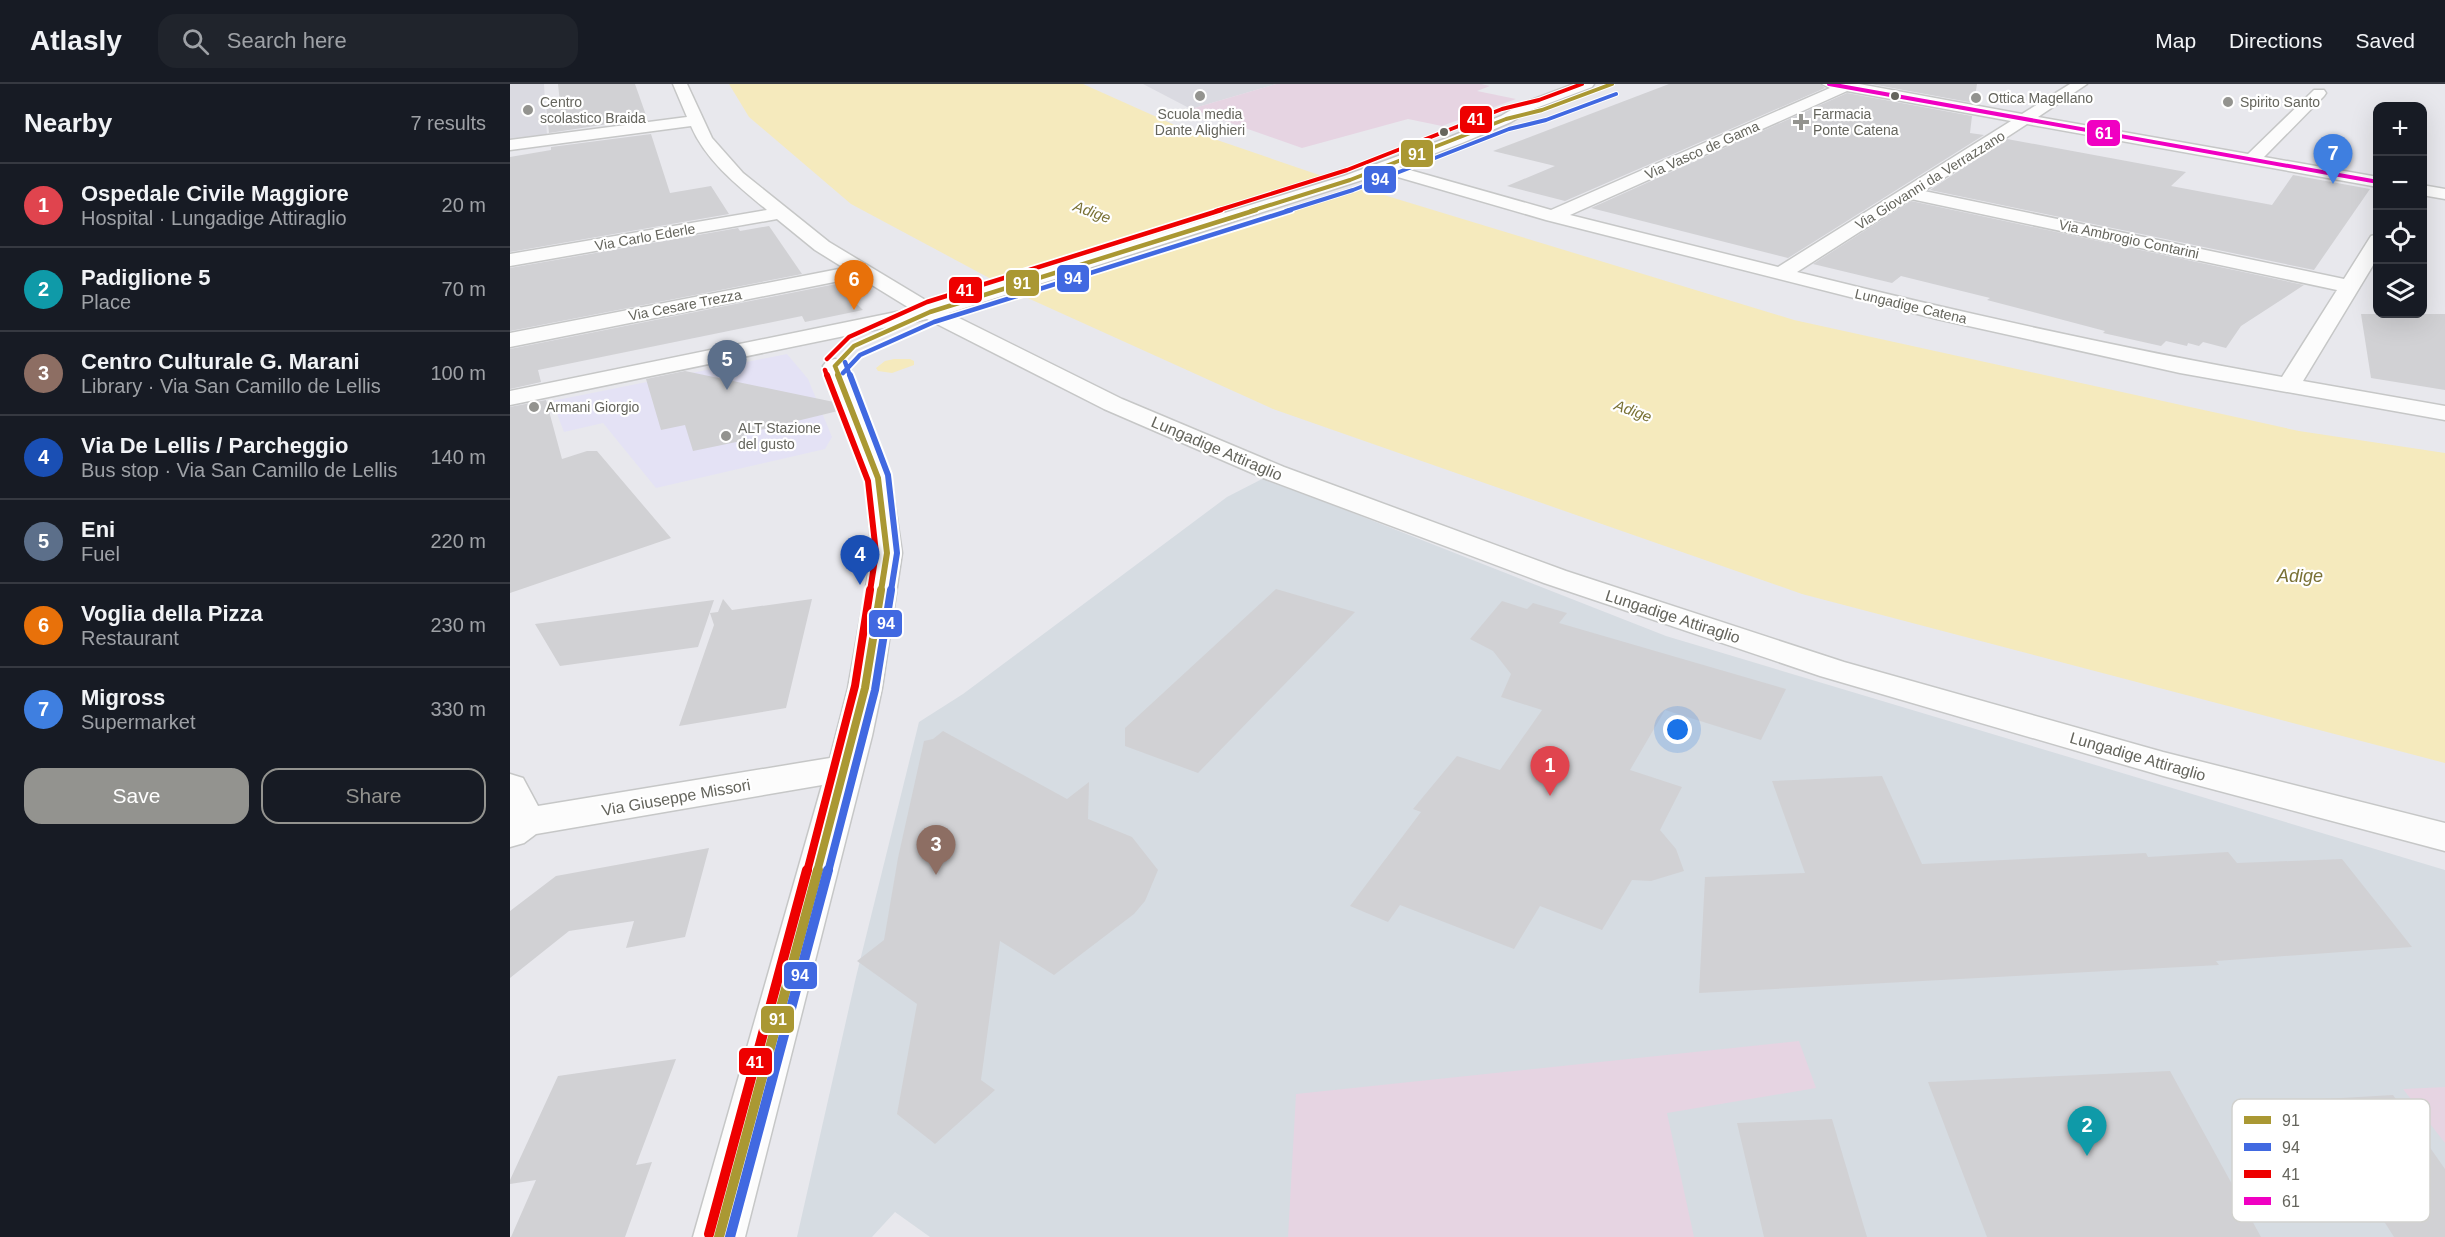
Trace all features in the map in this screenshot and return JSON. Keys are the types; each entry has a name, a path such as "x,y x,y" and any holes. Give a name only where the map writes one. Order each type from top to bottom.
{"street":[{"name":"Lungadige Attiraglio","path":"680,84 705,140 737,177 822,246 930,312 1113,404 1264,469 1555,577 1832,669 2163,764 2445,837"},
{"path":"510,398 930,312 1350,180 1587,84"},
{"path":"1506,118 1542,110 1612,84"},
{"path":"1829,84 1849,85 2373,181"},
{"name":"Via Giovanni da Verrazzano","path":"1780,274 2080,84"},
{"name":"Via Vasco de Gama","path":"1552,216 1849,85"},
{"path":"1528,86 1562,93"},
{"path":"2252,159 2319,93"},
{"path":"510,145 695,121"},
{"name":"Lungadige Catena","path":"1384,168 1552,216 1960,318 2180,366 2445,413"},
{"path":"2427,191 2445,194"},
{"name":"Via Ambrogio Contarini","path":"1910,193 2348,286"},
{"name":"Via Carlo Ederle","path":"510,260 780,213"},
{"path":"2288,386 2373,248"},
{"name":"Via Cesare Trezza","path":"510,340 860,271"},
{"path":"835,366 854,346 930,312"},
{"path":"719,1237 866,688 887,553 878,478 835,366 795,345 765,345"},
{"name":"Via Giuseppe Missori","path":"518,828 846,768"},
{"path":"510,787 518,828"}],"shaded area":[{"name":"Centro scolastico Braida","path":"510,84 544,84 547,136 510,141"},
{"name":"Scuola media Dante Alighieri","path":"1143,84 1276,84 1191,109"},
{"path":"1276,84 1481,84 1490,86 1477,91 1516,99 1442,126 1408,119 1302,148 1191,109"},
{"path":"787,354 808,379 832,437 825,449 656,488 603,423 564,432 552,401"},
{"path":"1264,478 1666,636 2445,870 2445,1237 930,1237 895,1212 872,1237 797,1237 856,977 919,722 963,694 1227,497"},
{"path":"1799,1041 1816,1088 1667,1113 1694,1237 1288,1237 1296,1094"},
{"path":"2445,1087 2445,1143 2430,1124 2430,1099 2411,1099 2403,1089"}],"water":[{"name":"Adige","path":"729,84 1083,84 1179,127 1328,178 1794,320 2299,431 2445,453 2445,763 1802,594 1273,409 1021,295 851,204 749,117"},
{"path":"910,359 914,361 914,365 892,373 878,371 876,368 885,361"}],"pier":[{"path":"1328,178 1360,187 1021,295 993,279"}],"building":[{"path":"558,84 635,84 647,118 549,133 546,105 560,103"},
{"path":"1669,84 1820,84 1825,88 1565,201 1507,186 1555,166 1493,151"},
{"path":"1871,84 1977,84 1974,103"},
{"path":"1847,93 1972,116 1970,133 1984,135 1788,258 1591,208"},
{"path":"651,134 670,193 711,186 729,214 510,252 510,157 551,150 551,147"},
{"path":"2007,139 2186,172 2171,186 2272,205 2293,175 2370,189 2314,270 1930,190"},
{"path":"1911,201 2304,285 2241,326 2226,348 2203,342 2199,346 2188,343 2187,346 2166,341 2161,346 2103,333 2105,331 1987,300 1990,298 1901,276 1892,283 1813,264"},
{"path":"769,226 802,274 510,331 510,268 738,228 740,231"},
{"path":"836,284 863,310 805,322 802,316 538,370 541,382 510,389 510,349"},
{"path":"2361,314 2373,314 2373,318 2427,318 2427,314 2445,314 2445,390 2371,378"},
{"path":"685,371 834,402 838,411 744,434 746,440 693,451 685,425 661,430 646,379"},
{"path":"546,400 562,459 587,451 597,451 671,538 510,593 510,407"},
{"path":"1276,589 1355,612 1198,773 1125,746 1125,728"},
{"path":"723,599 732,610 812,599 786,708 679,726 714,625 710,613 718,612"},
{"path":"714,600 698,647 560,666 535,624"},
{"path":"1502,601 1527,609 1533,603 1567,613 1559,623 1786,689 1761,740 1665,710 1630,770 1682,787 1660,830 1676,849 1684,871 1651,881 1632,880 1602,930 1540,906 1514,949 1400,905 1388,922 1350,906 1421,812 1413,809 1457,756 1500,770 1542,710 1501,697 1511,674 1493,651 1470,639"},
{"path":"943,731 1067,799 1089,782 1088,819 1132,837 1158,870 1145,901 1134,914 1054,975 1000,941 981,1080 995,1090 935,1144 897,1114 917,1004 857,961 884,940 898,858 924,741 933,739"},
{"path":"1882,776 1922,864 2146,853 2148,857 2228,852 2237,863 2342,859 2412,947 2216,961 2219,965 1699,993 1705,877 1805,873 1772,781"},
{"path":"709,848 685,937 626,948 634,921 569,931 510,978 510,911 556,876"},
{"path":"676,1059 636,1165 652,1162 625,1237 511,1237 536,1180 510,1184 510,1180 558,1076"},
{"path":"2170,1071 2232,1184 2232,1222 2253,1222 2261,1237 1987,1237 1928,1082"},
{"path":"2393,1095 2396,1099 2324,1099"},
{"path":"1832,1119 1867,1237 1764,1237 1737,1123"},
{"path":"2430,1148 2445,1169 2445,1237 2394,1237 2384,1222 2430,1222"}],"transit line":[{"name":"41","path":"827,359 849,337 927,302 1347,170 1502,109 1539,100 1582,84"},
{"name":"91","path":"835,366 854,346 930,312 1350,180 1506,119 1542,110 1612,84"},
{"name":"61","path":"1829,84 2373,181"},
{"name":"94","path":"843,373 860,355 934,322 1353,190 1509,129 1546,120 1616,94"},
{"name":"94","path":"730,1237 864,738 875,690 897,553 888,475 845,362"},
{"name":"91","path":"719,1237 854,736 865,688 887,553 878,478 835,366"},
{"name":"41","path":"709,1234 844,733 855,686 876,553 868,481 825,370"}],"place":[{"name":"Scuola media Dante Alighieri","path":"1200,96"},
{"name":"Ottica Magellano","path":"1976,98"},
{"name":"Spirito Santo","path":"2228,102"},
{"name":"Centro scolastico Braida","path":"528,110"},
{"name":"Farmacia Ponte Catena","path":"1801,122"},
{"name":"Migross","path":"2333,184"},
{"name":"Voglia della Pizza","path":"854,310"},
{"name":"Eni","path":"727,390"},
{"name":"Armani Giorgio","path":"534,407"},
{"name":"ALT Stazione del gusto","path":"726,436"},
{"name":"Via De Lellis / Parcheggio","path":"860,585"},
{"name":"Ospedale Civile Maggiore","path":"1550,796"},
{"name":"Centro Culturale G. Marani","path":"936,875"},
{"name":"Padiglione 5","path":"2087,1156"}]}
